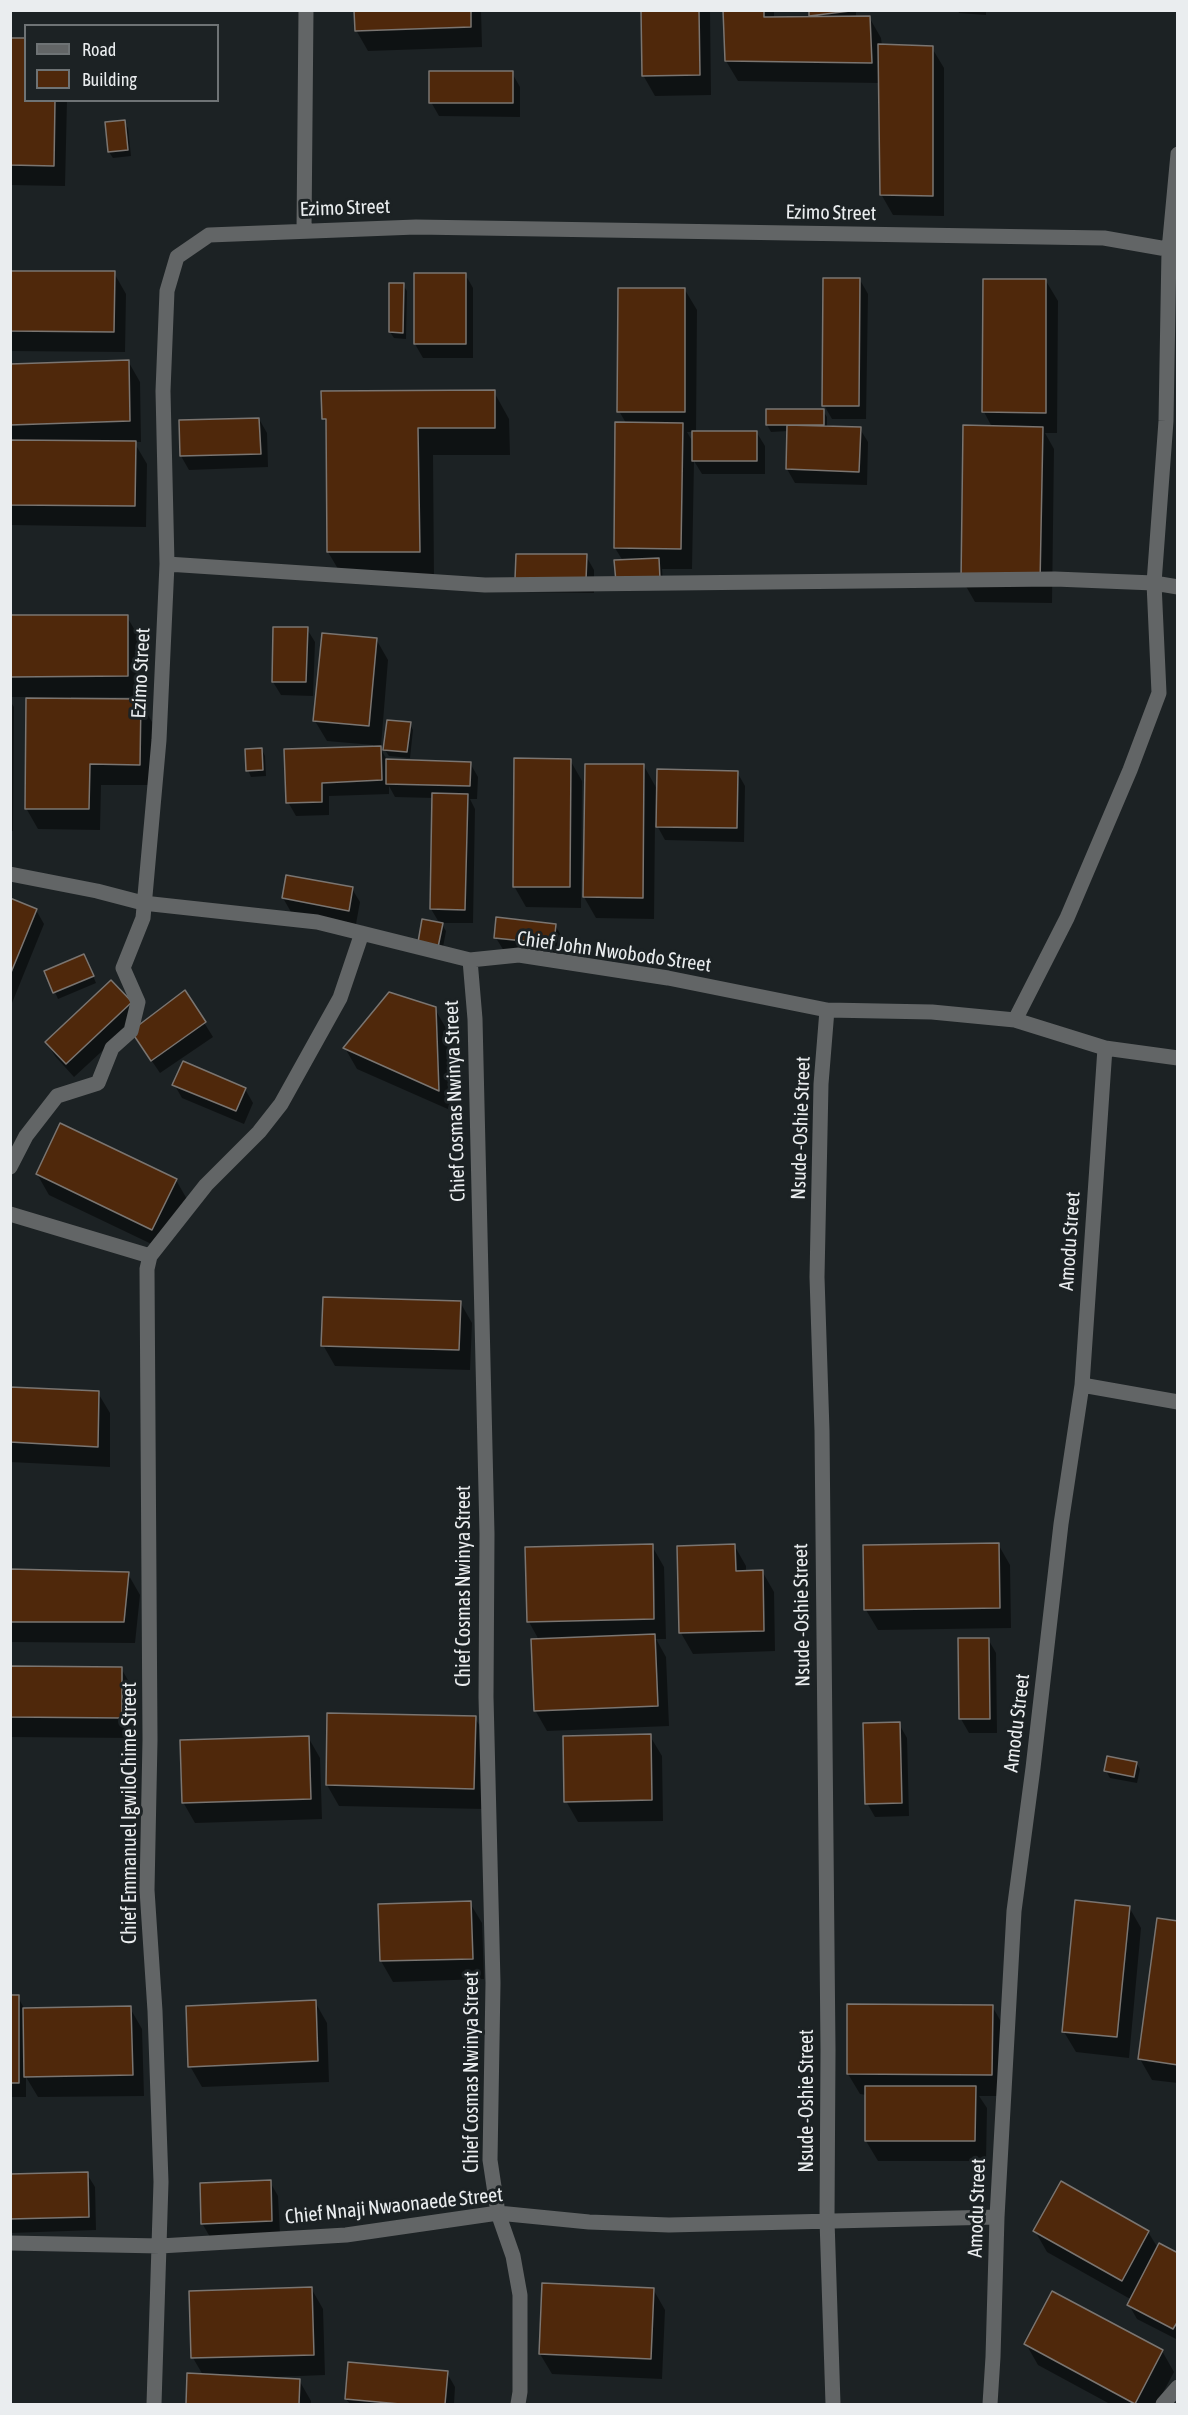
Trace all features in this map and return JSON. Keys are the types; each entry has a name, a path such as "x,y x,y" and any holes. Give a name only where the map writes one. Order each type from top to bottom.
{"street":[{"path":"304,230 306,10"},
{"path":"1016,1020 1067,918 1130,770 1159,693 1154,583 1166,421 1178,154"},
{"name":"Ezimo Street","path":"10,1167 26,1136 57,1096 98,1083 112,1048 131,1031 138,1002 123,968 143,918 159,740 167,564 164,391 167,291 177,257 209,234 416,226 1104,238 1173,251"},
{"path":"167,564 485,585 1055,579 1154,583 1178,587"},
{"name":"Chief John Nwobodo Street","path":"10,874 97,891 143,903 317,921 470,960 519,955 668,978 827,1010 932,1012 1016,1020 1105,1048 1178,1058"},
{"path":"10,1214 150,1256 206,1185 259,1132 281,1104 340,998 362,933"},
{"name":"Chief Cosmas Nwinya Street","path":"470,960 476,1042 487,1534 486,1698 493,1983 490,2160 498,2213 513,2256 520,2295 518,2404"},
{"name":"Nsude -Oshie Street","path":"827,1010 821,1084 817,1277 822,1431 828,2050 827,2220 833,2404"},
{"name":"Amodu Street","path":"990,2404 997,2217 1014,1911 1061,1524 1082,1386 1105,1048"},
{"name":"Chief Emmanuel IgwiloChime Street","path":"150,1256 146,1294 150,1693 147,1890 159,2092 160,2246 154,2404"},
{"path":"1082,1386 1178,1402"},
{"name":"Chief Nnaji Nwaonaede Street","path":"10,2243 160,2246 346,2235 498,2213 589,2222 669,2225 997,2217"},
{"path":"1163,2404 1178,2387"}],"building":[{"path":"354,10 471,10 471,27 355,31"},
{"path":"641,10 699,10 700,75 642,76"},
{"path":"723,10 764,10 764,17 870,16 872,63 725,61"},
{"path":"809,10 850,10 850,11 809,16"},
{"path":"10,38 24,38 24,102 55,102 54,166 10,165"},
{"path":"878,44 933,46 933,196 880,195"},
{"path":"429,71 513,71 513,103 429,103"},
{"path":"125,120 128,150 108,152 105,122"},
{"path":"10,271 115,271 114,332 10,331"},
{"path":"414,273 466,273 466,344 414,344"},
{"path":"823,278 860,278 859,406 822,406"},
{"path":"983,279 1046,279 1046,413 982,412"},
{"path":"389,283 404,283 403,333 389,332"},
{"path":"618,288 685,288 685,412 617,412"},
{"path":"129,360 130,421 10,425 10,364"},
{"path":"495,390 495,428 418,428 420,552 327,552 326,419 322,419 321,391"},
{"path":"766,409 824,409 824,425 766,425"},
{"path":"259,418 261,454 180,456 179,420"},
{"path":"615,422 683,423 681,549 614,548"},
{"path":"787,425 861,427 859,472 786,469"},
{"path":"963,425 1043,427 1040,583 961,582"},
{"path":"692,431 757,431 757,461 692,461"},
{"path":"10,440 136,441 135,506 10,505"},
{"path":"516,554 587,554 586,580 515,579"},
{"path":"659,558 660,579 616,582 614,560"},
{"path":"10,615 128,615 128,676 10,677"},
{"path":"273,627 308,627 306,682 272,682"},
{"path":"322,633 377,638 369,726 313,721"},
{"path":"26,698 141,699 140,765 90,764 89,809 25,809"},
{"path":"387,720 411,722 407,752 383,750"},
{"path":"381,746 382,780 322,783 322,802 286,803 284,749"},
{"path":"262,748 263,770 246,771 245,749"},
{"path":"514,758 571,759 570,887 513,887"},
{"path":"386,759 471,762 470,786 386,784"},
{"path":"585,764 644,764 643,898 583,897"},
{"path":"657,769 738,771 737,828 656,827"},
{"path":"432,793 468,794 465,910 430,909"},
{"path":"286,875 353,887 349,911 282,898"},
{"path":"10,898 37,909 10,975"},
{"path":"496,917 556,924 554,944 494,938"},
{"path":"422,919 443,923 437,952 417,948"},
{"path":"84,954 94,976 53,993 44,971"},
{"path":"111,980 132,1002 66,1064 45,1042"},
{"path":"185,990 206,1022 151,1061 131,1031"},
{"path":"389,992 436,1007 439,1091 343,1048"},
{"path":"183,1061 246,1088 236,1111 172,1085"},
{"path":"60,1123 177,1179 152,1230 36,1174"},
{"path":"323,1297 461,1301 459,1350 321,1346"},
{"path":"10,1387 99,1391 98,1447 10,1442"},
{"path":"999,1543 1000,1608 864,1610 863,1545"},
{"path":"653,1544 654,1619 527,1622 525,1547"},
{"path":"735,1544 736,1571 763,1570 764,1631 679,1633 677,1546"},
{"path":"10,1569 129,1572 124,1622 10,1622"},
{"path":"655,1634 658,1706 534,1711 531,1639"},
{"path":"958,1638 989,1638 990,1719 959,1719"},
{"path":"10,1666 122,1667 122,1718 10,1717"},
{"path":"327,1713 476,1716 474,1789 326,1785"},
{"path":"900,1722 902,1803 865,1804 863,1723"},
{"path":"651,1734 652,1800 564,1802 563,1736"},
{"path":"309,1736 311,1799 182,1803 180,1740"},
{"path":"1107,1756 1137,1762 1134,1777 1104,1771"},
{"path":"1075,1900 1130,1906 1117,2037 1062,2032"},
{"path":"471,1901 473,1959 380,1961 378,1904"},
{"path":"1157,1918 1178,1921 1178,2065 1138,2059"},
{"path":"10,1995 19,1995 19,2083 10,2083"},
{"path":"316,2000 318,2061 188,2067 186,2006"},
{"path":"847,2004 993,2005 992,2075 847,2074"},
{"path":"131,2006 133,2075 24,2077 23,2008"},
{"path":"865,2086 976,2086 975,2141 865,2141"},
{"path":"88,2172 89,2217 10,2219 10,2174"},
{"path":"271,2180 272,2221 201,2224 200,2183"},
{"path":"1061,2181 1149,2231 1122,2281 1033,2231"},
{"path":"1159,2243 1178,2253 1178,2321 1173,2329 1127,2305"},
{"path":"542,2283 654,2288 651,2359 539,2354"},
{"path":"312,2287 314,2355 191,2358 189,2291"},
{"path":"1052,2291 1163,2350 1135,2404 1024,2344"},
{"path":"348,2362 448,2371 445,2404 400,2404 345,2399"},
{"path":"187,2373 300,2379 299,2404 186,2404"}]}
